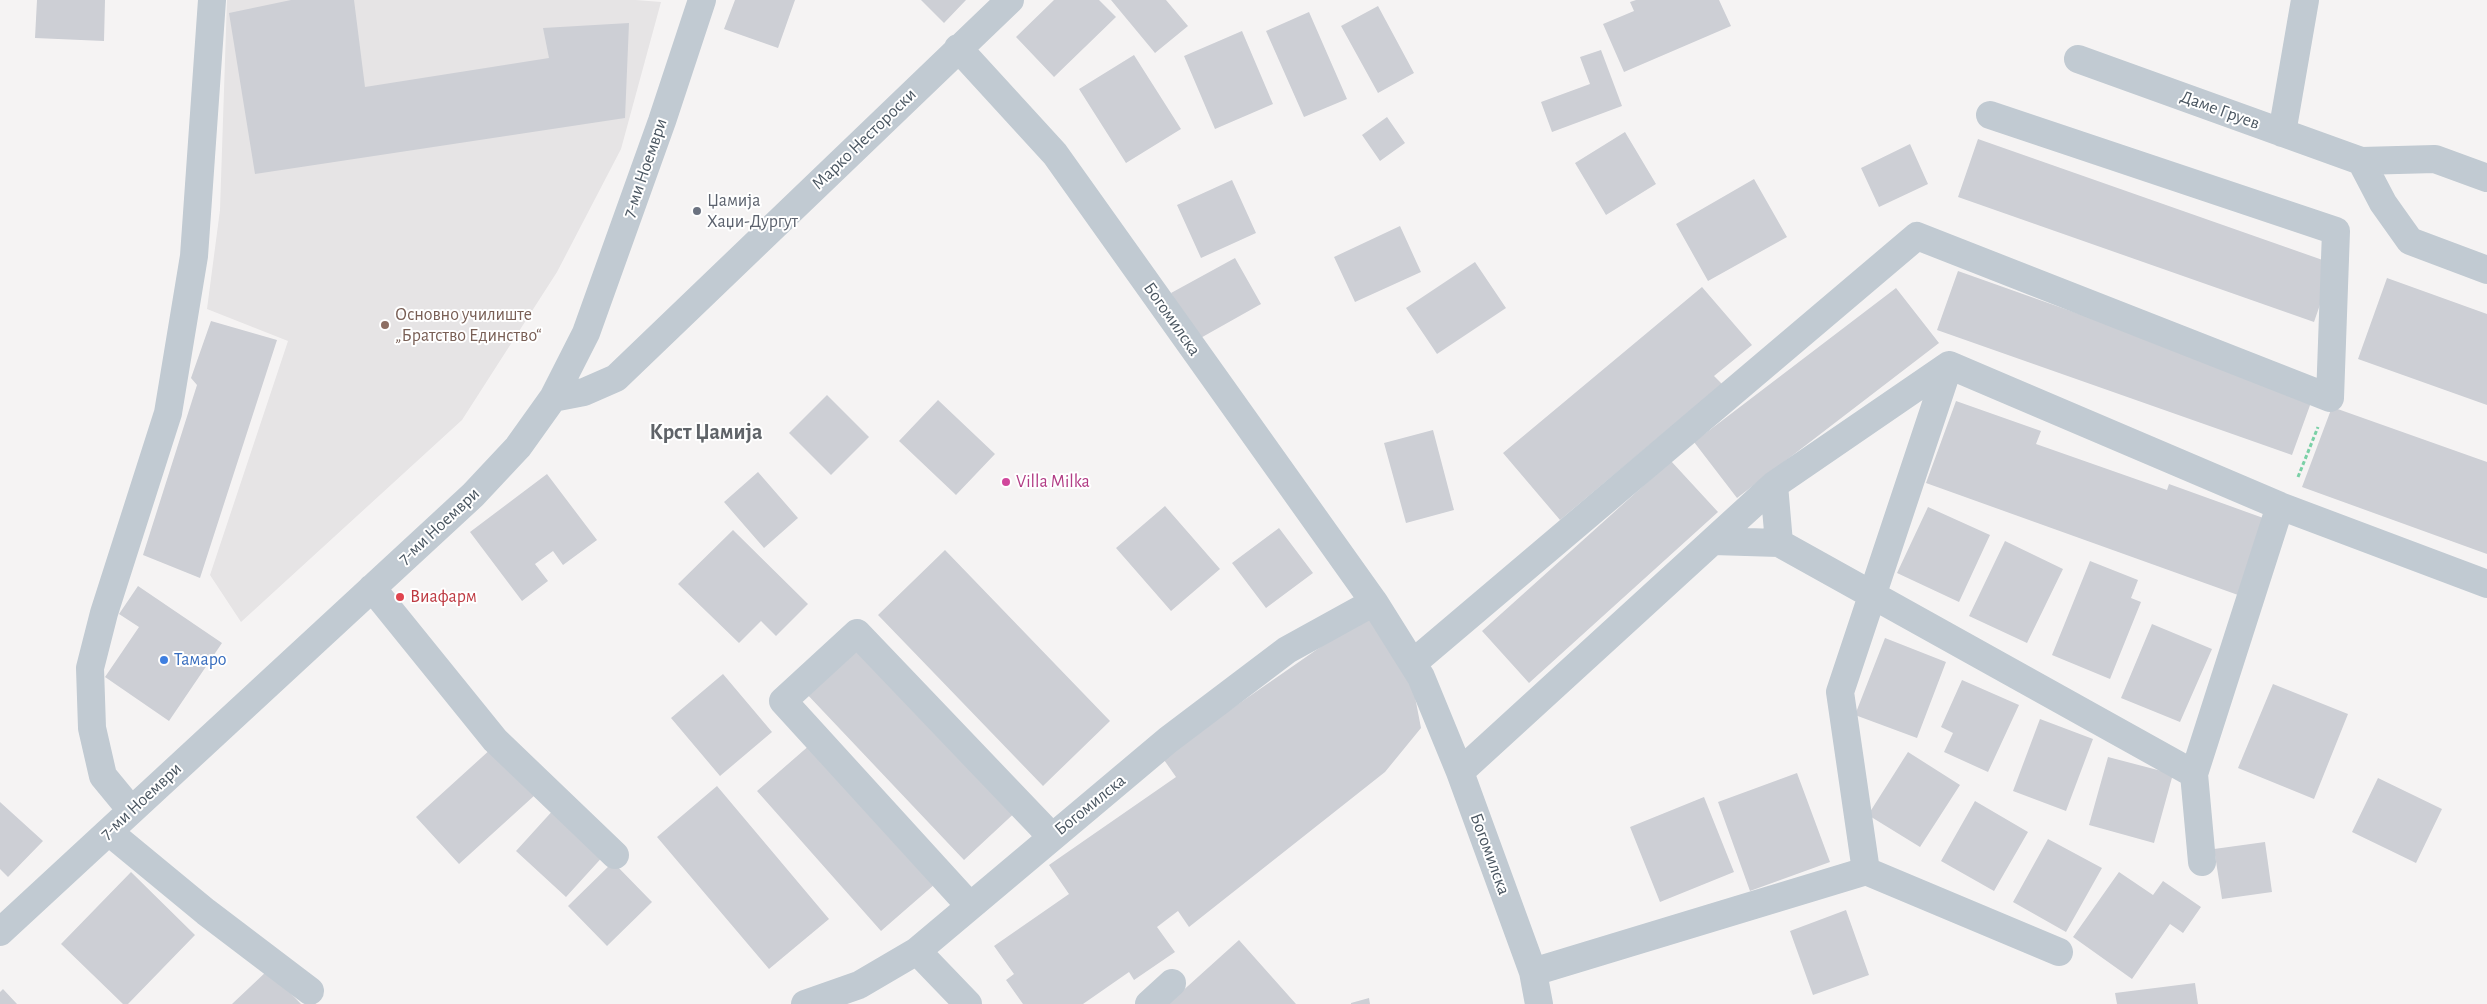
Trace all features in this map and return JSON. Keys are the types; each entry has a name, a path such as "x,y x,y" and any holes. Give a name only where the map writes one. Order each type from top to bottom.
{"street":[{"path":"131,810 103,776 92,728 90,668 104,613 168,413 194,256 212,0"},
{"name":"7-ми Ноември","path":"0,932 473,495 518,447 553,398 586,333 702,0"},
{"name":"Марко Нестороски","path":"553,398 584,392 616,378 1010,0"},
{"path":"2282,133 2305,0"},
{"name":"Богомилска","path":"958,48 1055,154 1374,602 1413,663 1421,677 1460,772 1533,972 1540,1004"},
{"name":"Даме Груев","path":"2078,59 2361,161 2435,159 2487,178"},
{"path":"1413,663 1917,236 2330,398 2336,231 1990,115"},
{"path":"2361,161 2383,203 2410,241 2487,270"},
{"path":"1460,772 1774,485 1949,365"},
{"path":"1949,365 2283,507 2487,584"},
{"path":"1866,871 1840,692 1949,365"},
{"path":"1774,485 1779,543"},
{"path":"2202,862 2194,774 2283,507"},
{"path":"1713,541 1779,543 2194,774"},
{"path":"372,588 495,740 615,855"},
{"name":"Богомилска","path":"805,1004 859,985 917,951 1051,836 1168,740 1287,650 1374,602"},
{"path":"970,906 783,701 857,633 1051,836"},
{"path":"108,832 206,912 310,991"},
{"path":"1533,972 1866,871 2059,952"},
{"path":"917,951 968,1004"},
{"path":"1149,1004 1172,983"}],"path":[{"path":"2283,507 2330,398"}],"shaded area":[{"name":"Основно училиште „Братство Единство“","path":"227,0 636,0 661,2 621,149 557,272 462,420 241,622 210,575 288,341 207,309 220,210"}],"building":[{"path":"37,0 105,0 104,41 35,38"},
{"path":"291,0 354,0 365,87 549,58 543,28 629,23 625,118 255,174 229,13"},
{"path":"735,0 795,0 778,48 724,29"},
{"path":"921,0 966,0 944,23"},
{"path":"1054,0 1099,0 1116,17 1054,77 1016,37"},
{"path":"1111,0 1166,0 1188,26 1155,53"},
{"path":"1636,0 1719,0 1731,26 1624,72 1603,24 1634,11 1630,2"},
{"path":"1378,6 1414,73 1378,93 1341,26"},
{"path":"1309,12 1347,99 1304,117 1266,31"},
{"path":"1242,31 1273,104 1215,129 1184,56"},
{"path":"1601,50 1622,106 1552,132 1541,102 1590,84 1580,57"},
{"path":"1134,55 1181,129 1126,163 1079,89"},
{"path":"1387,117 1405,143 1380,161 1362,135"},
{"path":"1625,132 1656,184 1606,215 1575,163"},
{"path":"1978,139 2334,264 2314,322 1958,197"},
{"path":"1910,144 1928,184 1879,207 1861,168"},
{"path":"1754,179 1787,237 1708,281 1676,224"},
{"path":"1232,180 1256,233 1201,258 1177,205"},
{"path":"1400,226 1421,272 1355,302 1334,257"},
{"path":"1235,258 1261,304 1197,340 1171,293"},
{"path":"1475,262 1506,308 1437,354 1406,308"},
{"path":"1958,271 2313,397 2292,455 1937,330"},
{"path":"2387,278 2487,314 2487,405 2358,359"},
{"path":"1702,287 1752,345 1714,376 1722,384 1560,520 1503,453"},
{"path":"1896,288 1939,343 1737,498 1694,442"},
{"path":"211,321 277,340 200,578 143,555 197,385 191,378"},
{"path":"827,395 869,437 831,475 789,433"},
{"path":"938,400 995,454 956,495 899,441"},
{"path":"1956,401 2041,431 2036,444 2167,490 2169,484 2266,519 2238,595 1926,483"},
{"path":"2332,407 2487,462 2487,554 2302,487"},
{"path":"1433,430 1454,510 1406,523 1384,443"},
{"path":"1671,461 1718,512 1529,683 1482,631"},
{"path":"758,472 798,518 764,548 724,502"},
{"path":"547,474 597,540 563,565 553,551 535,564 548,581 522,601 470,532"},
{"path":"1165,506 1220,569 1171,611 1116,548"},
{"path":"1928,507 1990,535 1959,602 1897,573"},
{"path":"1279,528 1313,573 1266,608 1232,563"},
{"path":"733,530 808,604 776,636 761,621 739,643 678,584"},
{"path":"2005,541 2063,569 2027,643 1969,616"},
{"path":"945,550 1110,721 1043,786 878,615"},
{"path":"2090,561 2138,580 2131,598 2141,602 2110,679 2052,655"},
{"name":"Тамаро","path":"138,586 222,643 169,721 105,677 139,627 119,614"},
{"path":"1368,614 1411,676 1421,728 1385,772 1189,927 1178,911 1157,927 1175,952 1134,980 1129,972 1083,1004 1023,1004 1006,980 1014,974 994,946 1069,894 1049,865 1176,777 1162,757"},
{"path":"2152,624 2212,649 2180,722 2121,698"},
{"path":"861,638 1021,807 964,860 804,691"},
{"path":"1885,638 1946,662 1917,738 1855,715"},
{"path":"723,674 772,732 720,776 671,718"},
{"path":"1962,680 2019,705 1988,772 1944,752 1953,733 1941,727"},
{"path":"2273,684 2348,714 2314,799 2238,768"},
{"path":"2040,719 2093,739 2066,811 2013,791"},
{"path":"811,744 935,884 881,931 757,791"},
{"path":"492,748 535,795 459,864 416,817"},
{"path":"1908,752 1960,785 1920,847 1868,815"},
{"path":"2108,757 2173,774 2154,843 2089,825"},
{"path":"1797,773 1830,862 1750,891 1718,802"},
{"path":"2378,778 2442,809 2416,863 2352,832"},
{"path":"717,786 829,919 769,969 657,837"},
{"path":"1704,797 1734,872 1660,902 1630,827"},
{"path":"1975,801 2028,832 1994,891 1941,861"},
{"path":"0,802 43,841 8,877 0,869"},
{"path":"556,807 606,853 566,897 516,851"},
{"path":"2048,839 2102,868 2066,932 2013,902"},
{"path":"2265,842 2272,892 2222,899 2214,849"},
{"path":"613,862 652,902 607,946 568,906"},
{"path":"131,872 195,935 128,1004 123,1004 61,944"},
{"path":"2119,872 2153,895 2163,881 2201,907 2183,933 2170,924 2132,979 2073,937"},
{"path":"1846,910 1869,975 1813,995 1790,931"},
{"path":"1239,940 1296,1004 1168,1004"},
{"path":"268,970 301,1004 232,1004"},
{"path":"2195,983 2198,1004 2117,1004 2115,993"},
{"path":"3,989 17,1004 0,1004 0,992"},
{"path":"1369,998 1370,1004 1351,1004 1351,1003"}],"place":[{"name":"Џамија Хаџи-Дургут","path":"697,211"},
{"name":"Основно училиште „Братство Единство“","path":"385,325"},
{"name":"Villa Milka","path":"1006,482"},
{"name":"Виафарм","path":"400,597"},
{"name":"Тамаро","path":"164,660"}],"district":[{"name":"Крст Џамија","path":"706,432"}]}
